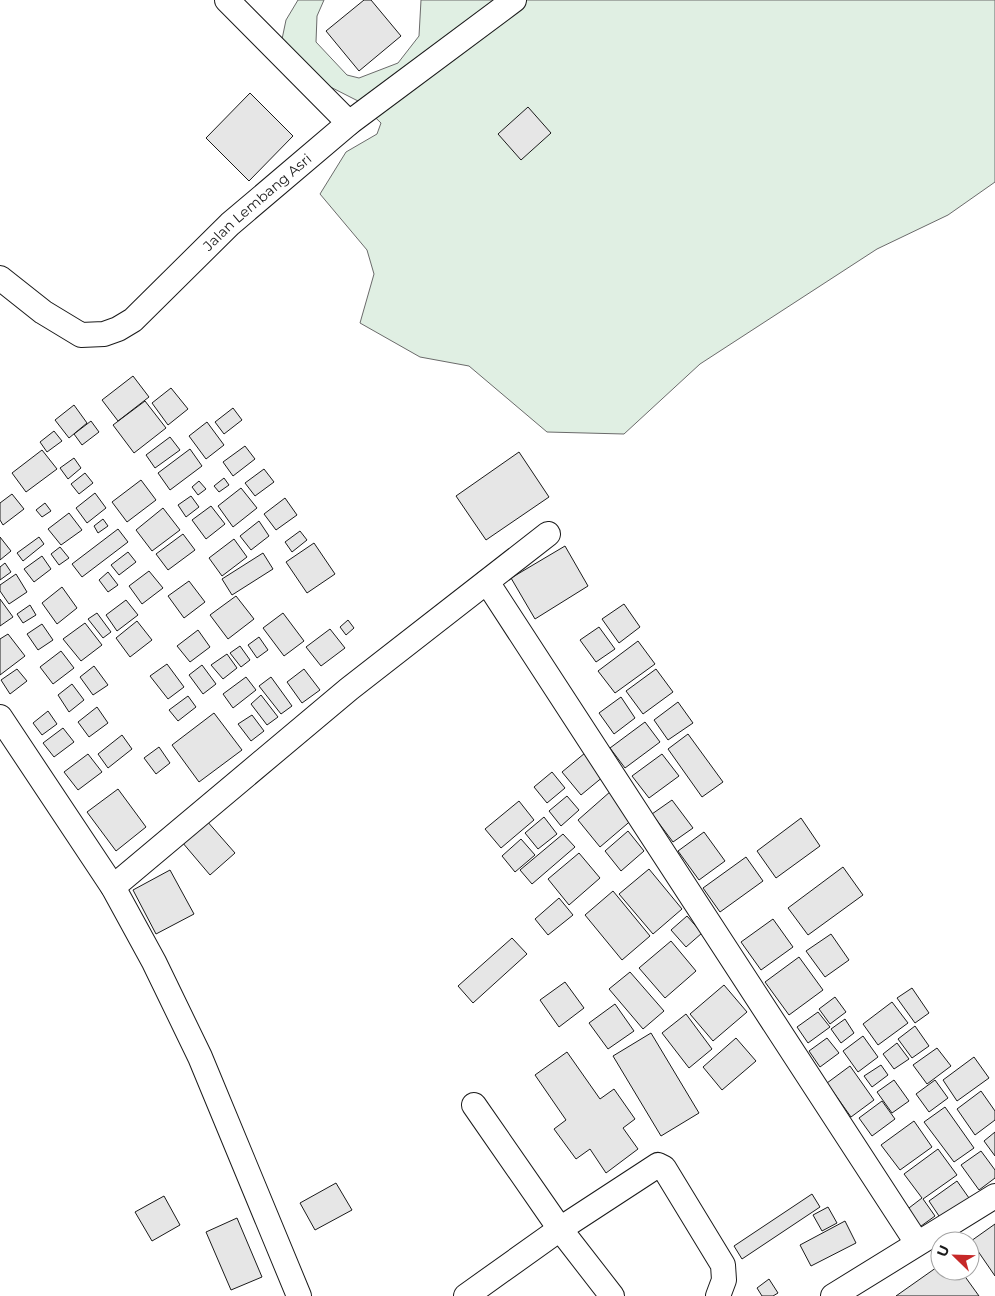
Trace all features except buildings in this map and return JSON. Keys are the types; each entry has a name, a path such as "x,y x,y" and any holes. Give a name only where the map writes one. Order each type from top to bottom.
{"street":[{"path":"226,0 349,123"},
{"name":"Jalan Lembang Asri","path":"0,278 44,312 81,335 104,334 118,329 132,320 230,224 349,123 514,0"},
{"path":"113,887 349,689 548,534"},
{"path":"487,582 917,1243"},
{"path":"0,717 113,887 154,962 200,1057 299,1296"},
{"path":"474,1105 560,1229 612,1296"},
{"path":"466,1296 560,1229 654,1166 662,1166 664,1168 723,1265 724,1280 718,1296"},
{"path":"833,1296 995,1196"}],"green space":[{"path":"298,0 324,0 317,16 316,42 347,75 359,78 398,63 419,36 421,0 995,0 995,182 948,215 877,249 700,364 624,434 547,432 469,366 420,357 360,323 374,274 367,250 320,194 346,152 377,134 381,123 358,101 303,73 281,44 286,20"}]}
